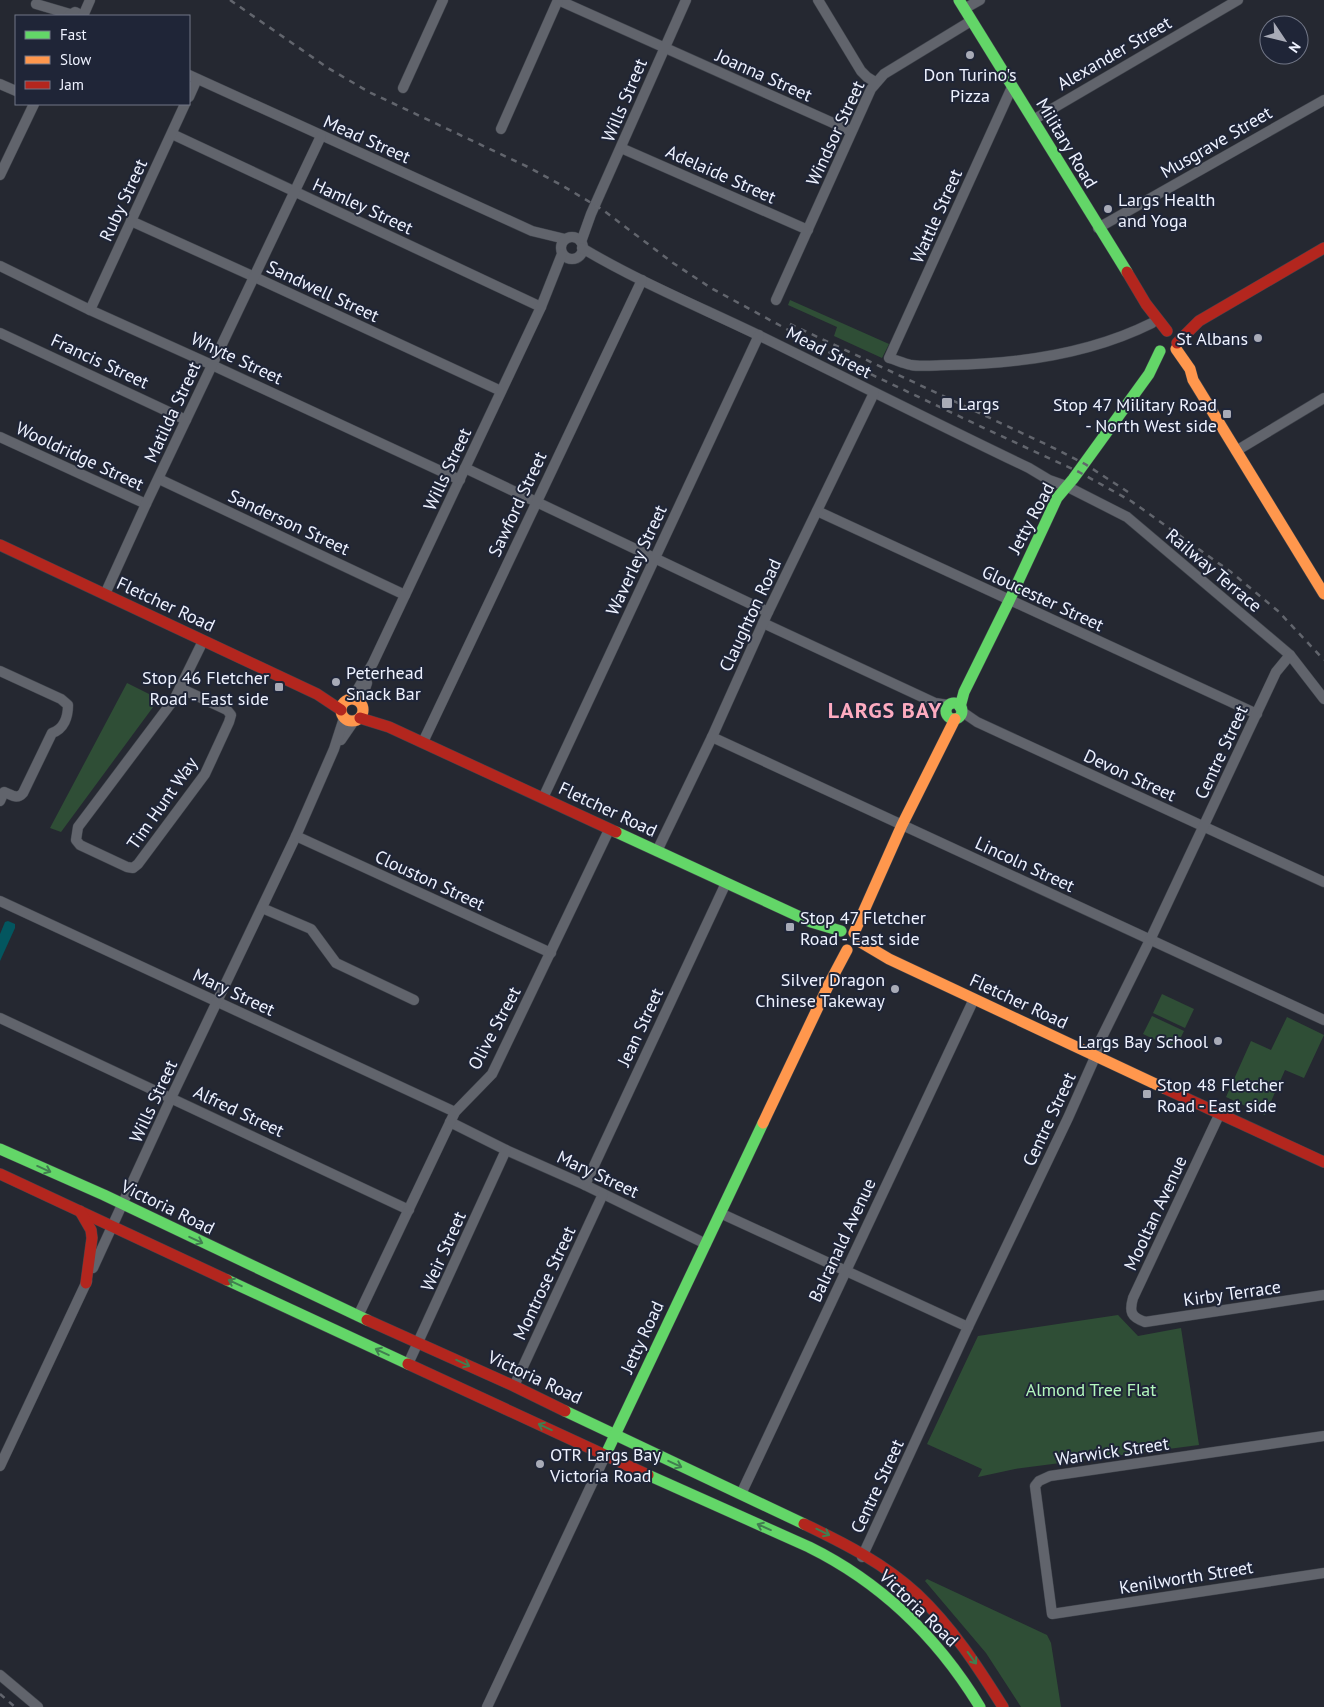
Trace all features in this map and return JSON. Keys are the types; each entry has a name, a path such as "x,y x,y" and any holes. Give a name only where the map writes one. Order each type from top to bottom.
{"main road":[{"name":"Military Road","path":"962,5 1146,304 1167,344"},
{"name":"Jetty Road","path":"605,1456 830,982 847,940 868,901 944,737 954,711 1009,601 1057,498 1074,479 1149,374 1167,344 1188,333 1199,321 1324,248"},
{"name":"Military Road","path":"1146,304 1152,324 1193,380 1324,594"},
{"name":"Fletcher Road","path":"0,545 1324,1162"},
{"name":"Victoria Road","path":"0,1149 358,1316 514,1386 615,1436 830,1536 864,1554 917,1594 942,1620 973,1658 1003,1707"},
{"name":"Victoria Road","path":"0,1174 605,1456 794,1540 855,1572 886,1594 928,1636 951,1663 980,1707"},
{"path":"80,1211 91,1230 92,1238 86,1283"}],"street":[{"path":"76,15 84,0"},
{"path":"76,15 90,0"},
{"path":"403,88 443,0"},
{"path":"501,129 558,0"},
{"name":"Joanna Street","path":"558,0 851,131"},
{"name":"Wills Street","path":"0,1466 123,1205 171,1098 296,836 405,595 549,289 591,214 686,0"},
{"path":"818,0 862,71 875,82"},
{"path":"962,5 980,0"},
{"name":"Alexander Street","path":"1033,120 1238,0"},
{"path":"31,2 76,15"},
{"path":"31,2 55,15"},
{"name":"Windsor Street","path":"776,300 851,131 875,82 884,74 971,21"},
{"path":"190,92 193,77"},
{"name":"Mead Street","path":"193,77 642,280 759,335 1029,468 1051,476 1066,486"},
{"path":"0,84 15,92"},
{"name":"Wattle Street","path":"1012,87 889,358 912,365 966,365 1031,360 1088,346 1152,324"},
{"name":"Musgrave Street","path":"1098,228 1324,100"},
{"path":"1,170 34,105"},
{"name":"Ruby Street","path":"90,310 186,105"},
{"name":"Hamley Street","path":"172,134 541,307"},
{"name":"Matilda Street","path":"105,594 321,136"},
{"name":"Adelaide Street","path":"621,148 808,230"},
{"name":"Sandwell Street","path":"131,221 255,276 501,391"},
{"name":"Whyte Street","path":"0,266 90,310 460,480"},
{"name":"Sawford Street","path":"423,742 642,280"},
{"name":"Francis Street","path":"0,332 186,420"},
{"name":"Waverley Street","path":"543,798 759,335"},
{"name":"Claughton Road","path":"657,851 712,737 768,612 874,393"},
{"path":"1236,451 1324,398"},
{"name":"Wooldridge Street","path":"0,437 146,504"},
{"path":"465,468 768,612"},
{"name":"Sanderson Street","path":"159,479 405,595"},
{"name":"Railway Terrace","path":"1066,486 1127,517 1290,655 1324,698"},
{"name":"Gloucester Street","path":"817,511 1257,714"},
{"name":"Devon Street","path":"763,623 1324,882"},
{"name":"Tim Hunt Way","path":"180,688 227,710 231,715 229,722 205,774 138,864 132,868 127,867 80,845 76,840 78,827 175,698 203,641"},
{"name":"Centre Street","path":"855,1572 968,1327 1068,1118 1096,1055 1098,1045 1150,940 1276,672 1290,655"},
{"path":"0,671 61,699 68,705 68,717 58,731 52,733 23,793 16,797 1,794"},
{"name":"Lincoln Street","path":"712,737 1324,1020"},
{"name":"Olive Street","path":"358,1316 455,1112 492,1074 609,830"},
{"name":"Clouston Street","path":"296,836 551,953"},
{"name":"Jean Street","path":"585,1185 726,883"},
{"name":"Mary Street","path":"0,901 455,1112"},
{"path":"262,908 311,930 336,963 414,1000"},
{"name":"Balranald Avenue","path":"741,1494 974,999"},
{"name":"Alfred Street","path":"0,1018 410,1210"},
{"name":"Mooltan Avenue","path":"1145,1322 1135,1318 1131,1312 1133,1298 1220,1113"},
{"name":"Mary Street","path":"450,1122 706,1244"},
{"name":"Weir Street","path":"408,1364 506,1150"},
{"name":"Montrose Street","path":"514,1386 603,1194"},
{"path":"720,1213 968,1327"},
{"name":"Kirby Terrace","path":"1145,1322 1324,1296"},
{"name":"Warwick Street","path":"1052,1614 1035,1496 1035,1486 1040,1481 1050,1476 1324,1436"},
{"name":"Jetty Road","path":"487,1707 605,1456"},
{"name":"Kenilworth Street","path":"1052,1614 1324,1573"},
{"path":"0,1675 38,1707"}],"green space":[{"path":"790,300 889,344 882,358 834,336 837,327 788,305"},
{"path":"127,683 159,699 61,832 50,828"},
{"path":"1162,994 1194,1009 1185,1028 1153,1013"},
{"path":"1152,1016 1184,1031 1175,1049 1143,1034"},
{"path":"1287,1017 1324,1035 1304,1078 1285,1070 1265,1115 1226,1097 1251,1041 1271,1050"},
{"name":"Almond Tree Flat","path":"1118,1315 1138,1336 1181,1328 1199,1445 1015,1469 978,1477 982,1469 927,1444 978,1336"},
{"path":"927,1579 1047,1635 1051,1643 1061,1707 1021,1707 986,1653 925,1581"}],"water":[{"path":"8,921 15,924 15,928 0,961 0,934 5,922"}],"railway":[{"path":"230,0 328,68 369,92 528,167 563,186 603,210 673,263 711,288 862,370 1079,472 1131,501 1231,572 1278,611 1324,660"},
{"path":"790,324 1058,450 1085,464 1128,492"},
{"path":"0,1694 15,1707"}],"traffic: fast":[{"path":"959,0 1127,272"},
{"path":"960,707 964,692 1057,498 1073,479 1149,374 1160,351"},
{"path":"954,703 960,705 962,711 960,717 954,719 948,717 946,711 948,705 954,703"},
{"path":"616,832 811,922 841,931"},
{"path":"605,1456 763,1123"},
{"path":"0,1149 104,1195 367,1320"},
{"path":"227,1280 408,1364"},
{"path":"565,1411 804,1524"},
{"path":"648,1475 809,1547 861,1577 884,1595 927,1636 964,1682 980,1707"}],"traffic: slow":[{"path":"1176,349 1190,369 1193,380 1324,594"},
{"path":"352,699 360,702 363,710 360,718 352,721 344,718 341,710 344,702 352,699"},
{"path":"854,933 902,825 955,719"},
{"path":"857,940 889,959 1164,1088"},
{"path":"763,1123 847,950"}],"traffic: jam":[{"path":"1177,343 1199,321 1324,248"},
{"path":"1127,272 1146,304 1167,331"},
{"path":"0,545 317,694 341,710"},
{"path":"360,718 389,727 616,832"},
{"path":"1164,1088 1324,1162"},
{"path":"0,1174 227,1280"},
{"path":"80,1211 91,1230 92,1238 86,1283"},
{"path":"367,1320 565,1411"},
{"path":"408,1364 648,1475"},
{"path":"804,1524 878,1564 917,1594 953,1634 974,1662 1003,1707"}],"place":[{"name":"Don Turino's Pizza","path":"970,55"},
{"name":"Largs Health and Yoga","path":"1108,209"},
{"name":"St Albans","path":"1258,338"},
{"name":"Largs","path":"947,403"},
{"name":"Stop 47 Military Road - North West side","path":"1227,414"},
{"name":"Peterhead Snack Bar","path":"336,682"},
{"name":"Stop 46 Fletcher Road - East side","path":"279,687"},
{"name":"Stop 47 Fletcher Road - East side","path":"790,927"},
{"name":"Silver Dragon Chinese Takeway","path":"895,989"},
{"name":"Largs Bay School","path":"1218,1041"},
{"name":"Stop 48 Fletcher Road - East side","path":"1147,1094"},
{"name":"OTR Largs Bay Victoria Road","path":"540,1464"}],"district":[{"name":"LARGS BAY","path":"885,710"}]}
